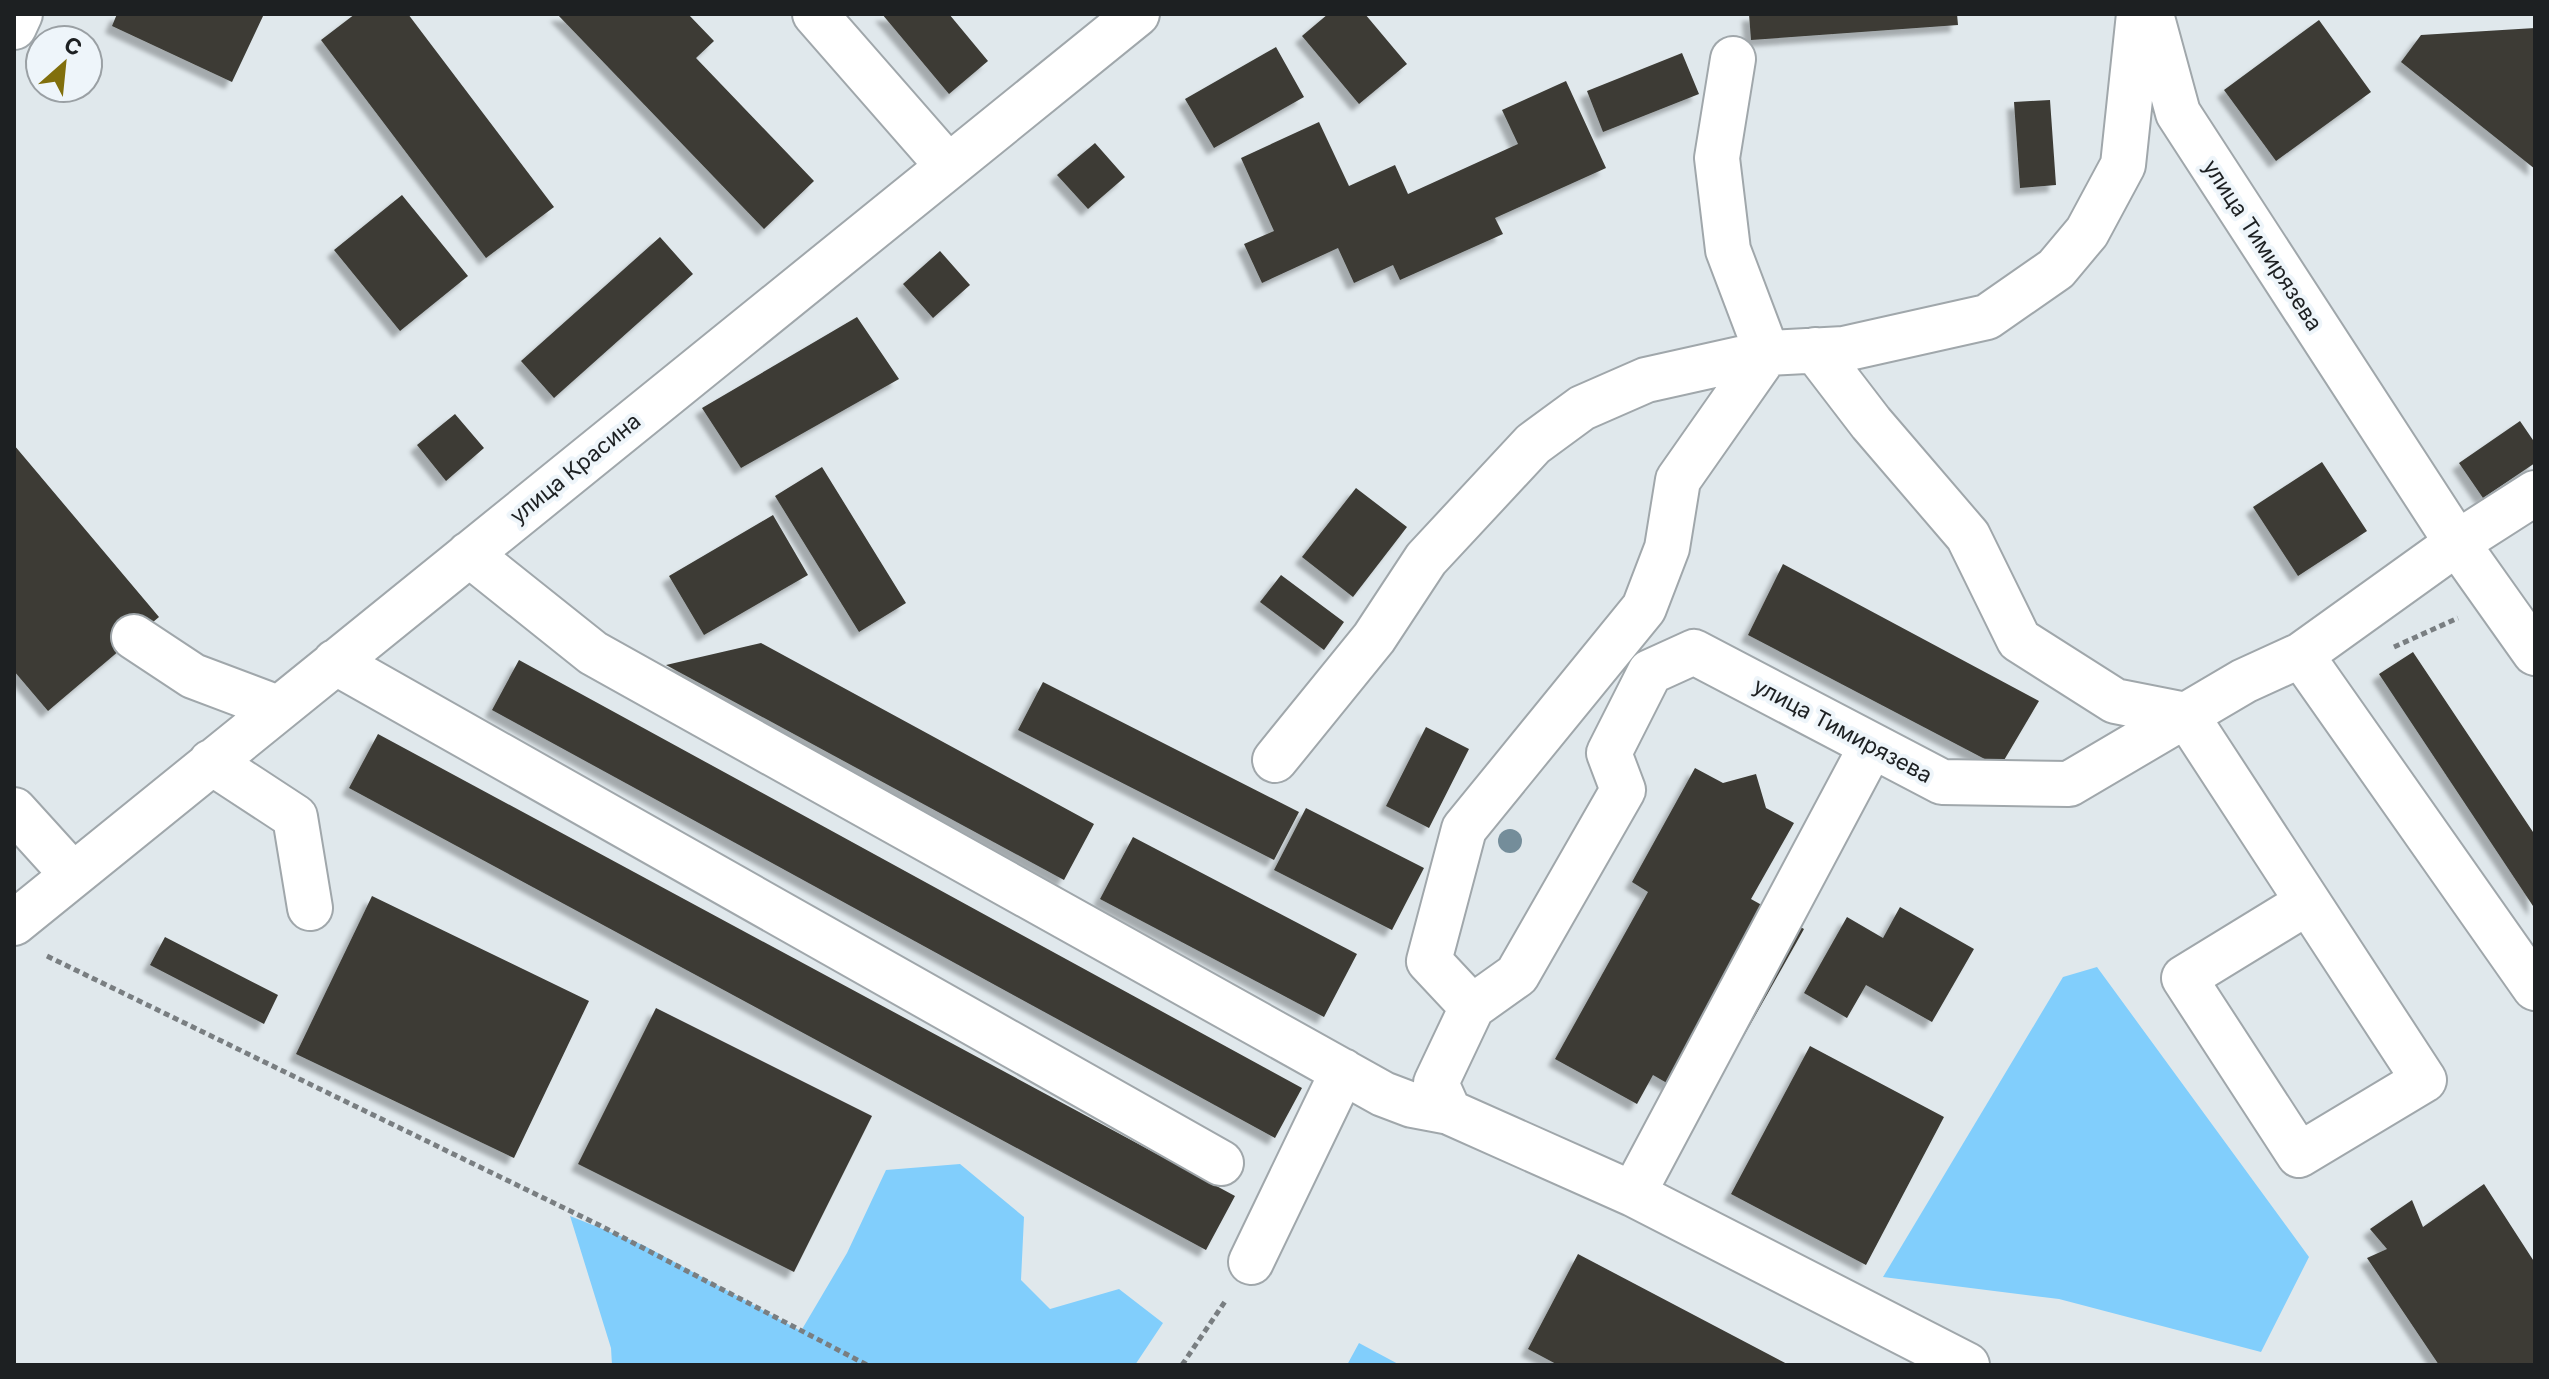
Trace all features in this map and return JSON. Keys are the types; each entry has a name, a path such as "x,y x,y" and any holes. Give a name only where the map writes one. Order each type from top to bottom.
{"street":[{"path":"14,27 20,14"},
{"path":"815,14 948,166"},
{"name":"улица Красина","path":"26,937 73,875 1137,14"},
{"path":"1275,760 1374,638 1426,559 1533,444 1582,408 1646,380 1767,353 1844,349 1987,317 2056,269 2087,232 2123,165 2139,14"},
{"name":"улица Тимирязева","path":"2151,14 2178,113 2457,543"},
{"path":"1733,59 1717,158 1728,250 1767,353"},
{"path":"1815,350 1871,423 1968,536 2019,640 2115,701 2186,715 2308,902 2424,1080 2299,1155 2184,978 2308,902"},
{"path":"1449,1112 1436,1083 1472,1007 1429,961 1464,829 1644,608 1667,548 1678,480 1767,353"},
{"name":"улица Тимирязева","path":"1472,1007 1517,975 1623,790 1609,753 1650,672 1694,652 1942,782 2069,784 2244,681 2301,655 2457,543 2535,493"},
{"path":"2457,543 2535,653"},
{"path":"469,554 593,653 1383,1094 1412,1105 1449,1112 1633,1194 1967,1365"},
{"path":"134,637 193,676 278,708"},
{"path":"2301,655 2535,988"},
{"path":"335,662 1221,1163"},
{"path":"1633,1194 1871,747"},
{"path":"211,762 295,817 310,908"},
{"path":"14,810 73,875"},
{"path":"1251,1262 1343,1071"}],"path":[{"path":"2386,651 2498,600"},
{"path":"26,937 599,1225 867,1365"},
{"path":"1182,1365 1251,1262"}],"shaded area":[{"path":"2097,967 2309,1257 2261,1352 2059,1299 1883,1277 2063,977"},
{"path":"960,1164 1024,1217 1021,1280 1050,1309 1119,1289 1163,1323 1135,1365 612,1365 611,1348 570,1216 643,1245 801,1331 847,1253 886,1170"},
{"path":"1359,1343 1400,1365 1347,1365"}],"building":[{"path":"117,14 264,14 232,82 112,26"},
{"path":"355,14 408,14 554,207 486,258 321,40"},
{"path":"557,14 688,14 714,41 696,58 814,181 764,229"},
{"path":"882,14 949,14 988,61 949,94"},
{"path":"1328,14 1365,14 1407,64 1359,104 1302,36"},
{"path":"1749,14 1957,14 1958,25 1751,40"},
{"path":"2319,20 2371,92 2276,161 2224,90"},
{"path":"2535,28 2535,169 2401,62 2421,35"},
{"path":"1276,47 1304,97 1214,148 1185,99"},
{"path":"1682,53 1699,94 1603,132 1587,91"},
{"path":"1566,81 1606,168 1495,218 1503,234 1400,280 1393,265 1354,283 1338,248 1262,283 1244,244 1274,231 1241,158 1319,122 1349,186 1395,165 1408,194 1518,144 1502,110"},
{"path":"2050,100 2056,185 2020,188 2014,102"},
{"path":"1095,143 1125,177 1088,209 1057,175"},
{"path":"402,195 468,276 400,331 334,250"},
{"path":"660,237 693,274 554,398 521,361"},
{"path":"940,251 970,285 933,318 903,284"},
{"path":"857,317 899,379 741,468 702,408"},
{"path":"455,414 484,448 446,481 417,445"},
{"path":"2520,421 2535,443 2535,463 2483,498 2459,463"},
{"path":"14,445 159,617 48,711 14,671"},
{"path":"2322,462 2367,531 2298,576 2253,507"},
{"path":"822,467 906,603 859,632 775,496"},
{"path":"1356,488 1407,527 1353,597 1302,557"},
{"path":"773,515 808,575 704,635 669,576"},
{"path":"1783,564 2039,701 2000,767 1748,635"},
{"path":"1281,575 1344,622 1324,650 1260,602"},
{"path":"761,643 1094,824 1064,880 666,665"},
{"path":"2413,652 2535,835 2535,909 2379,674"},
{"path":"519,660 1302,1088 1275,1138 492,710"},
{"path":"1043,682 1299,812 1274,860 1018,730"},
{"path":"1426,727 1469,749 1429,828 1386,806"},
{"path":"378,734 1235,1196 1206,1250 349,788"},
{"path":"1695,768 1723,783 1756,774 1766,808 1794,823 1751,899 1804,929 1705,1105 1653,1075 1637,1104 1555,1059 1648,892 1632,882"},
{"path":"1306,808 1424,868 1392,930 1274,870"},
{"path":"1133,837 1357,954 1324,1017 1100,899"},
{"path":"372,896 589,1001 514,1158 296,1054"},
{"path":"1900,907 1974,949 1932,1022 1866,985 1847,1018 1804,993 1847,917 1883,938"},
{"path":"165,937 278,995 264,1024 150,965"},
{"path":"656,1008 872,1116 794,1272 578,1164"},
{"path":"1810,1046 1944,1117 1866,1265 1731,1194"},
{"path":"2484,1184 2535,1263 2535,1365 2439,1365 2367,1258 2387,1249 2370,1229 2412,1200 2423,1227"},
{"path":"1578,1254 1789,1365 1558,1365 1528,1349"}]}
